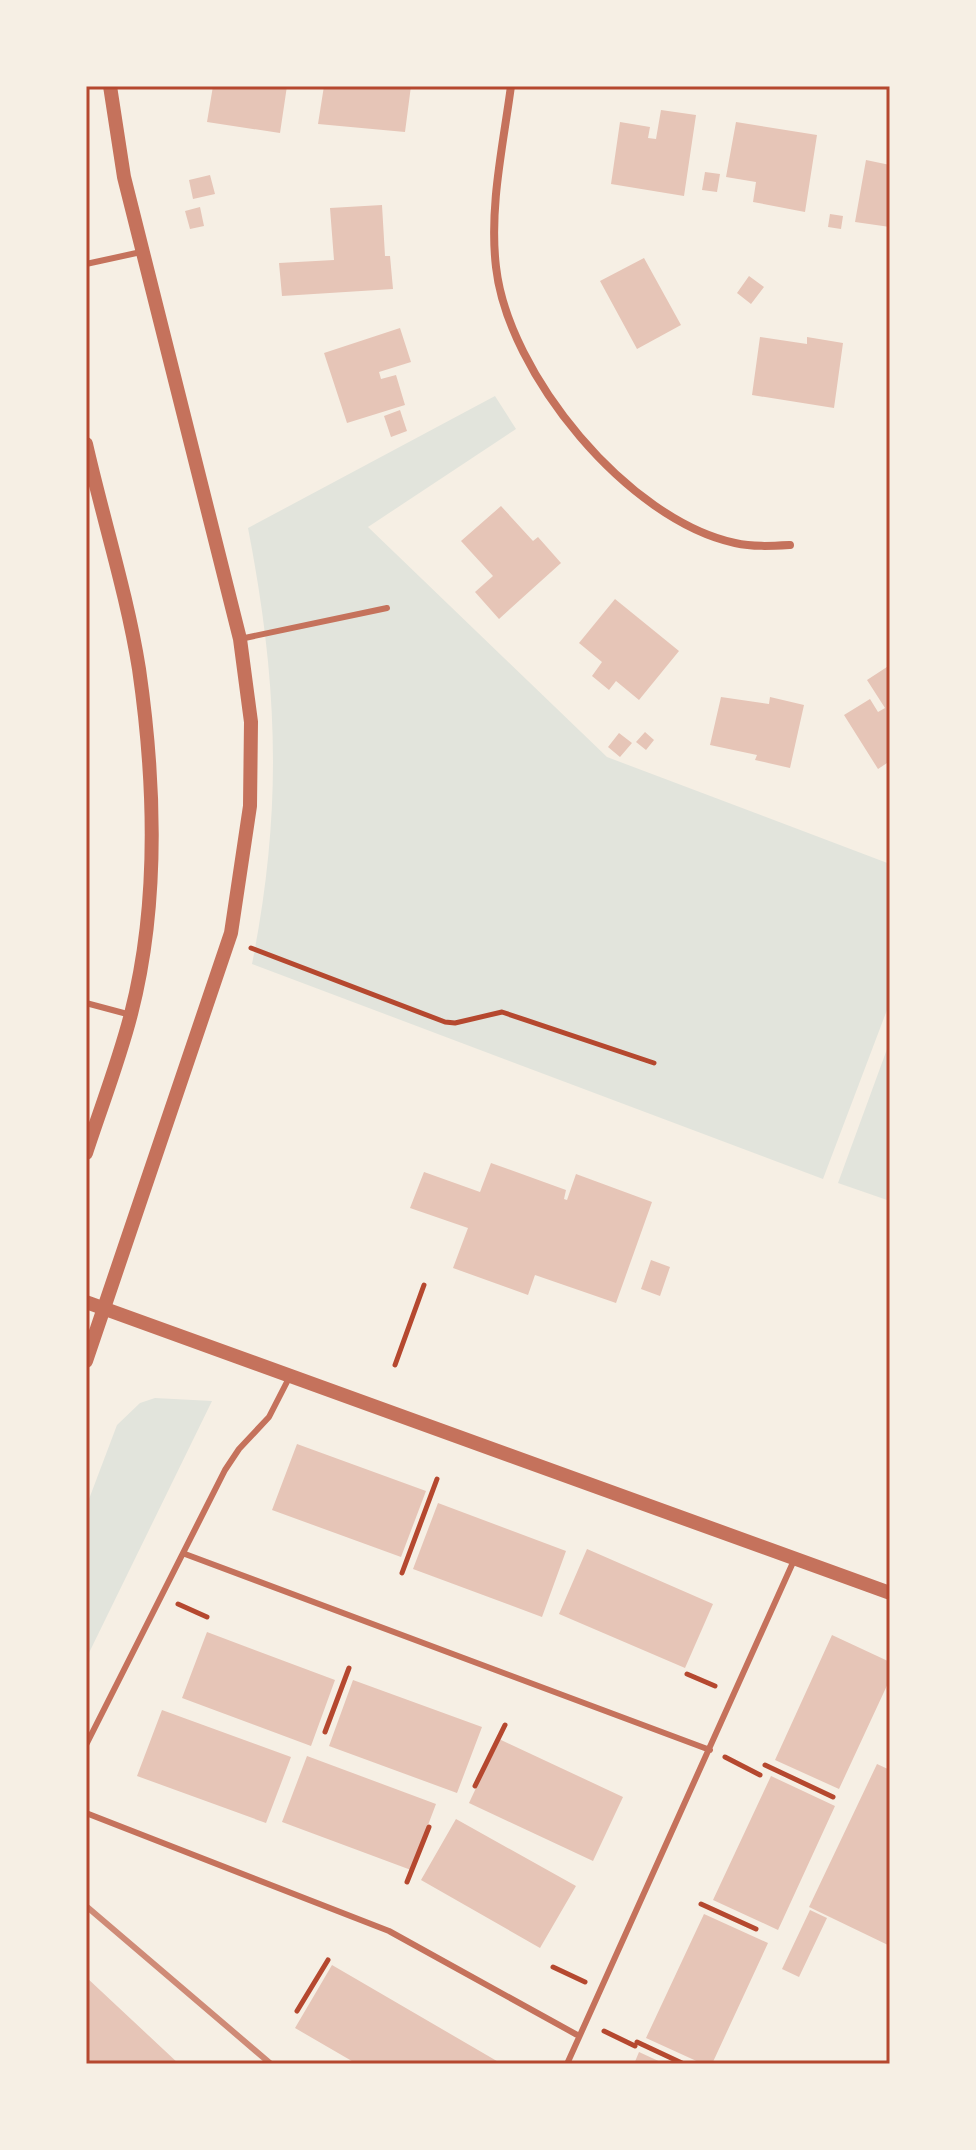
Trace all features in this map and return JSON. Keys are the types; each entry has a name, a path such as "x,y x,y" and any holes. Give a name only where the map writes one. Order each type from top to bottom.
{"street":[{"path":"86,1361 229,940 242,878 250,806 251,722 240,639 124,177 110,86"},
{"path":"511,86 493,220 496,270 507,318 532,372 575,431 625,481 672,514 733,542 790,545"},
{"path":"86,444 138,668 146,744 148,892 131,1015 86,1153"},
{"path":"86,1302 890,1593"}],"lane":[{"path":"86,264 144,252"},
{"path":"240,639 387,608"},
{"path":"86,1003 131,1015"},
{"path":"86,1745 225,1470 239,1449 269,1417 290,1376"},
{"path":"185,1554 710,1750"},
{"path":"567,2064 795,1558"},
{"path":"86,1813 389,1931 579,2036"}],"path":[{"path":"229,940 455,1023 502,1012 654,1063"},
{"path":"395,1365 424,1285"},
{"path":"402,1573 437,1479"},
{"path":"163,1597 207,1617"},
{"path":"325,1732 349,1668"},
{"path":"687,1674 734,1695"},
{"path":"475,1786 505,1725"},
{"path":"710,1750 760,1775"},
{"path":"765,1765 833,1797"},
{"path":"407,1882 429,1827"},
{"path":"701,1904 756,1929"},
{"path":"297,2011 328,1960"},
{"path":"553,1967 601,1989"},
{"path":"586,2023 684,2064"}],"shaded area":[{"path":"495,396 516,429 368,527 607,757 890,864 890,1002 823,1179 252,964 269,852 273,746 266,640 248,528"},
{"path":"890,1041 890,1201 838,1183"},
{"path":"155,1398 212,1401 86,1659 86,1507 117,1425 140,1403"}],"building":[{"path":"213,86 287,86 280,133 207,122"},
{"path":"324,86 411,86 405,132 318,124"},
{"path":"661,110 696,115 684,196 611,184 620,122 650,127 648,138 656,139"},
{"path":"736,122 817,135 805,212 753,202 756,182 726,177"},
{"path":"866,160 890,165 890,227 855,222"},
{"path":"705,172 720,174 717,192 702,190"},
{"path":"210,175 215,194 193,199 189,180"},
{"path":"382,205 385,256 390,256 393,289 282,296 279,263 334,260 330,208"},
{"path":"200,207 204,226 190,229 185,211"},
{"path":"830,214 843,216 841,229 828,227"},
{"path":"644,258 681,325 637,349 600,281"},
{"path":"749,276 764,287 751,304 737,293"},
{"path":"400,328 411,362 379,372 381,379 396,375 405,405 347,423 324,353"},
{"path":"760,337 807,344 807,337 843,343 834,408 752,395"},
{"path":"400,410 407,431 391,437 384,416"},
{"path":"501,506 533,541 538,537 561,563 499,619 475,592 493,576 461,541"},
{"path":"615,599 679,651 639,700 616,681 609,690 592,676 602,662 579,643"},
{"path":"890,665 890,761 878,769 844,715 870,699 878,712 885,708 867,680"},
{"path":"721,697 769,704 770,697 804,705 790,768 755,760 757,755 710,745"},
{"path":"645,732 654,740 646,750 636,742"},
{"path":"619,733 632,743 620,757 608,747"},
{"path":"491,1163 566,1190 564,1199 567,1200 576,1174 652,1202 616,1303 535,1275 528,1295 453,1268 468,1228 410,1208 424,1172 480,1192"},
{"path":"651,1260 670,1267 660,1296 641,1289"},
{"path":"297,1444 426,1491 401,1557 272,1510"},
{"path":"438,1503 566,1551 542,1617 413,1569"},
{"path":"587,1549 713,1604 685,1668 559,1614"},
{"path":"207,1632 335,1680 311,1746 182,1698"},
{"path":"832,1635 890,1662 890,1679 839,1789 775,1760"},
{"path":"353,1680 482,1727 457,1793 329,1746"},
{"path":"162,1710 291,1757 266,1823 137,1776"},
{"path":"499,1739 623,1797 593,1861 469,1803"},
{"path":"307,1756 436,1804 411,1870 282,1822"},
{"path":"877,1764 890,1770 890,1946 809,1907"},
{"path":"771,1776 835,1806 778,1930 713,1900"},
{"path":"456,1819 576,1886 540,1948 421,1880"},
{"path":"810,1910 827,1918 799,1977 782,1969"},
{"path":"704,1914 768,1943 712,2064 703,2064 646,2038"},
{"path":"332,1965 502,2064 357,2064 295,2028"},
{"path":"86,1977 179,2064 86,2064"},
{"path":"639,2052 665,2064 634,2064"}],"railway":[{"path":"86,1906 271,2064"}]}
